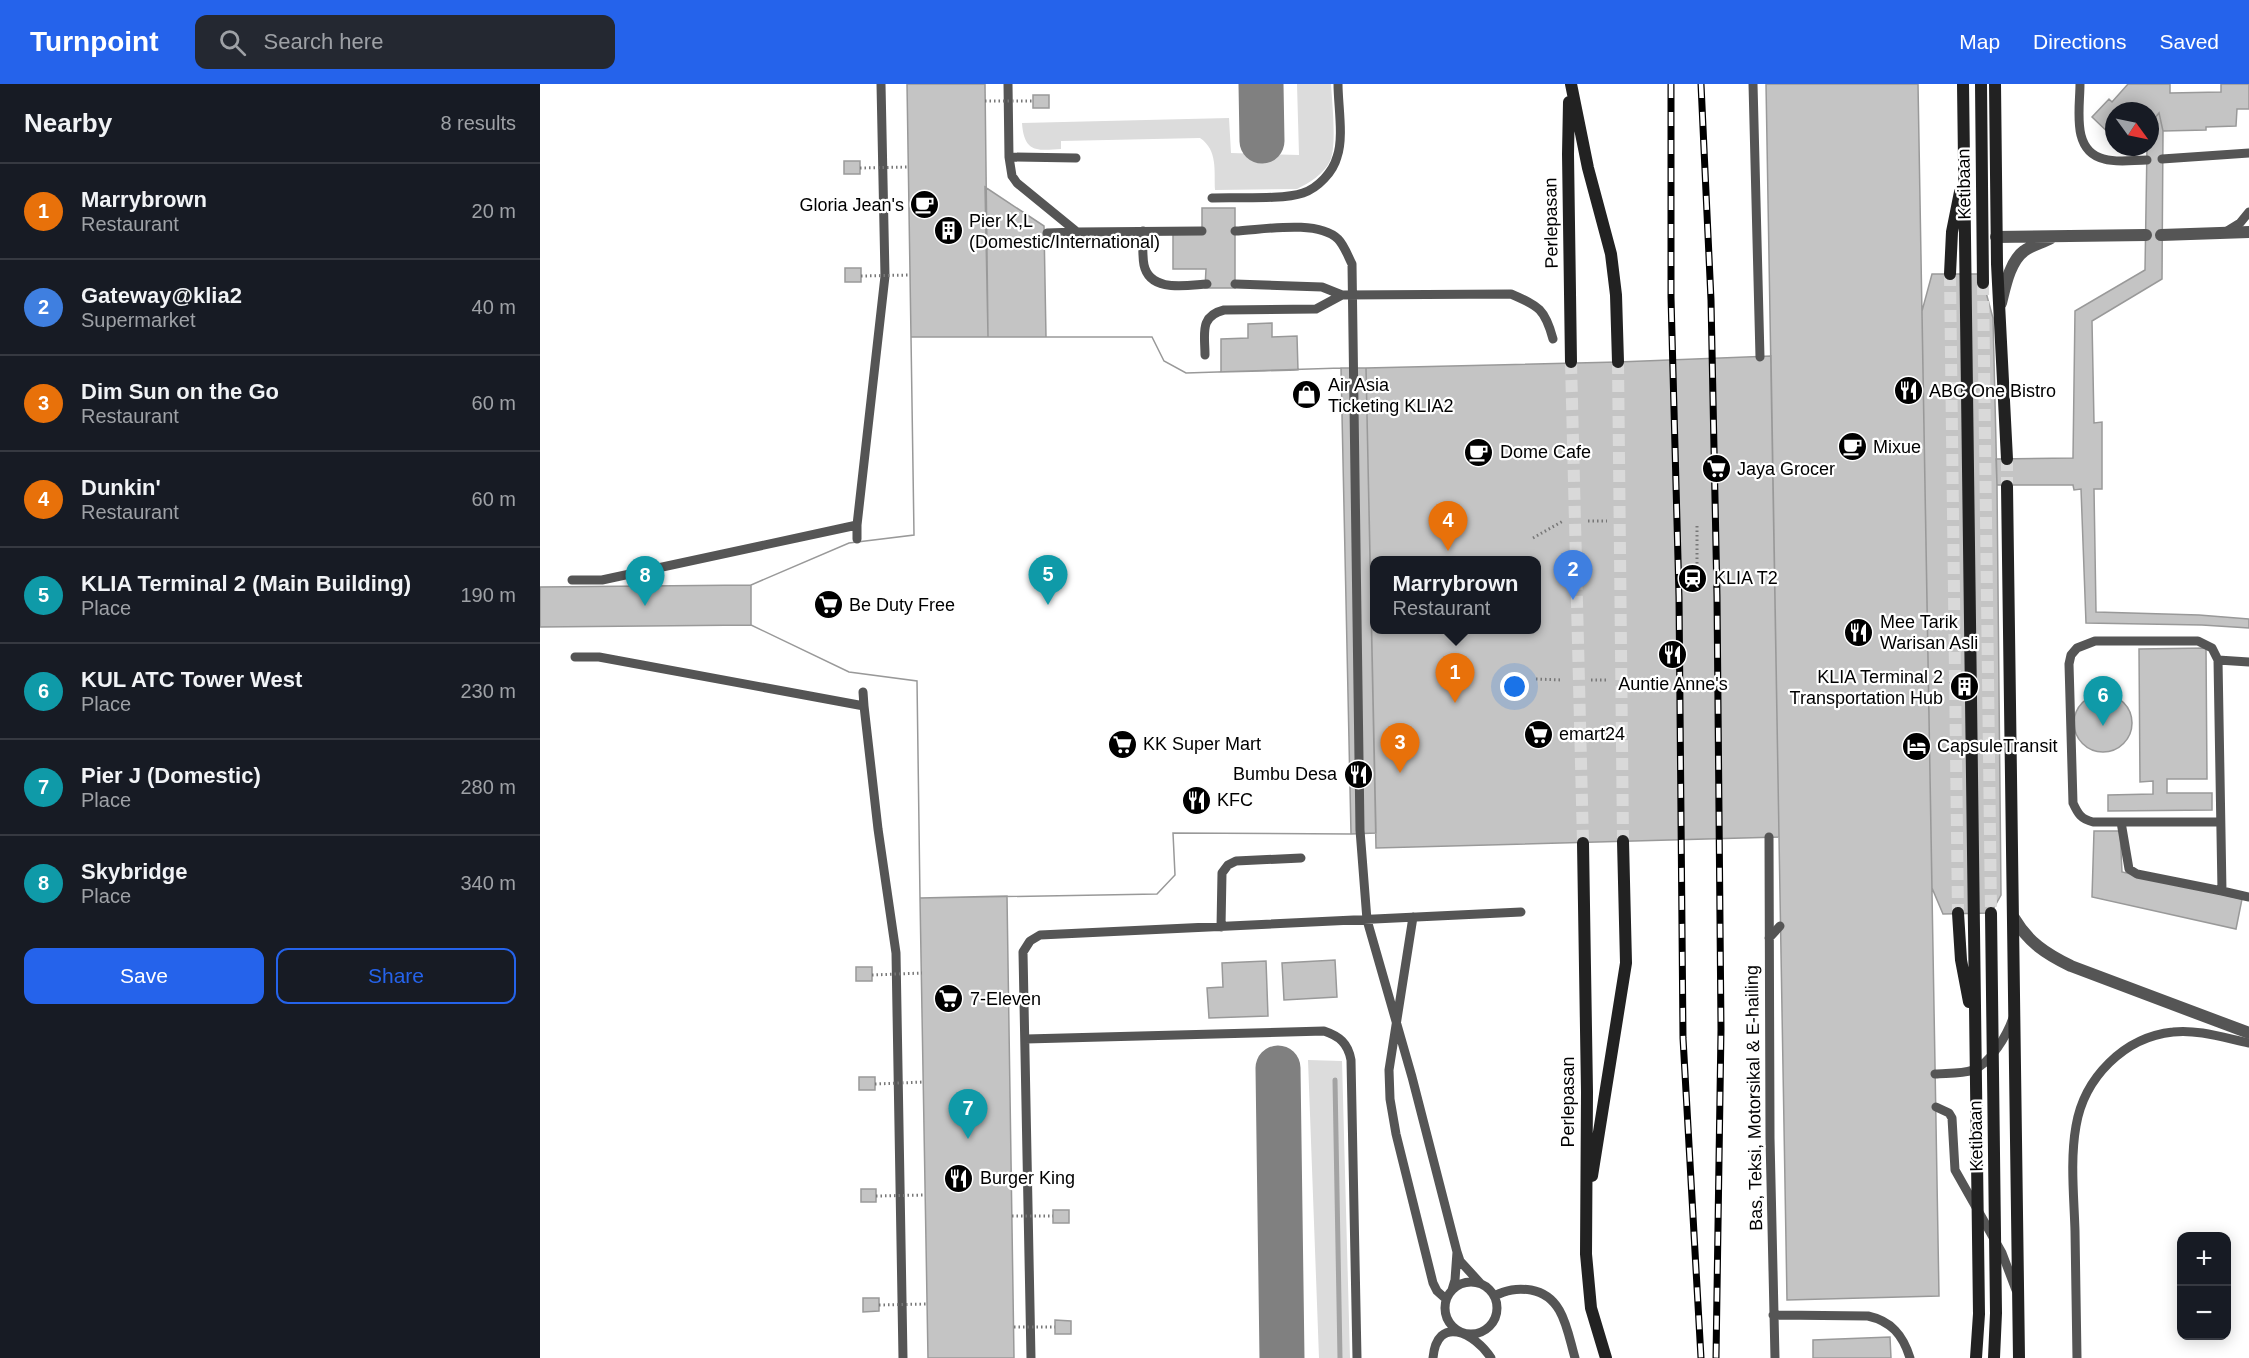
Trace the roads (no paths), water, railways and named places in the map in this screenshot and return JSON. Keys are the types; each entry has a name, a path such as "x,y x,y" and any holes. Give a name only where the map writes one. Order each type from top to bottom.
{"main road":[{"name":"Perlepasan","path":"1571,84 1568,153 1571,362"},
{"path":"1571,84 1588,168 1611,254 1616,295 1618,362"},
{"path":"1963,84 1978,1268 1977,1358"},
{"name":"Ketibaan","path":"1981,84 1984,284"},
{"path":"1995,84 1996,237 2007,459"},
{"path":"1950,274 1952,232 1957,200 1981,114"},
{"path":"2007,486 2019,1358"},
{"path":"1586,1225 1626,963 1623,841"},
{"name":"Perlepasan","path":"1583,843 1587,1281 1591,1308 1606,1358"},
{"path":"1958,913 1961,960 1994,1133"},
{"name":"Ketibaan","path":"1991,913 1996,1313 1994,1358"}],"street":[{"path":"2161,235 2249,232"},
{"path":"1996,237 2145,235"},
{"path":"1999,313 2006,283 2022,252 2055,236"},
{"path":"2014,918 2029,940 2052,957 2249,1033"}],"lane":[{"path":"857,539 885,276 881,84"},
{"path":"1008,84 1009,167 1017,183 1077,232"},
{"path":"1212,198 1293,195 1312,189 1325,177 1337,158 1339,147 1338,84"},
{"path":"1753,84 1760,357"},
{"path":"2080,84 2079,134 2088,150 2103,159 2147,160"},
{"path":"2162,159 2249,153"},
{"path":"1009,158 1076,158"},
{"path":"2225,232 2240,223 2249,212"},
{"path":"1235,231 1303,228 1322,230 1337,238 1352,264 1360,830 1367,920 1412,1077 1457,1252 1460,1261 1494,1296 1496,1312 1493,1321 1481,1332 1444,1334 1436,1343 1432,1358"},
{"path":"1143,231 1144,264 1147,274 1156,282 1170,285 1208,284"},
{"path":"1047,233 1202,231"},
{"path":"1984,284 1997,264"},
{"path":"1235,284 1322,287 1342,295 1511,294 1531,303 1547,316 1553,339"},
{"path":"1206,355 1205,323 1213,313 1224,310 1316,309 1342,295"},
{"path":"572,580 602,580 857,525"},
{"path":"2220,822 2085,820 2078,814 2073,803 2069,664 2071,655 2078,648 2095,641 2198,641 2212,648 2218,660 2222,891"},
{"path":"575,657 599,657 864,706"},
{"path":"2218,660 2249,662"},
{"path":"864,692 878,829 896,953 903,1358"},
{"path":"2121,822 2129,869 2132,871 2249,897"},
{"name":"Bas, Teksi, Motorsikal & E-hailing","path":"1769,837 1775,1358"},
{"path":"1221,927 1222,873 1228,865 1236,861 1301,858"},
{"path":"1031,1358 1023,952 1030,941 1040,935 1521,912"},
{"path":"1413,917 1389,1070 1390,1099 1396,1134 1433,1283 1437,1291 1449,1295"},
{"path":"1769,938 1780,926"},
{"path":"1935,1074 1962,1072 1981,1066 1992,1054 2010,1026 2015,1008"},
{"path":"1026,1039 1324,1031 1340,1038 1346,1045 1351,1060 1357,1358"},
{"path":"2077,1358 2074,1146 2080,1110 2088,1092 2099,1075 2119,1054 2141,1039 2157,1034 2175,1031 2192,1032 2249,1043"},
{"path":"1935,1107 1949,1113 1952,1118 1955,1170 2002,1253 2018,1295"},
{"path":"1457,1252 1455,1280 1449,1295 1446,1316 1456,1330 1479,1343 1491,1358"},
{"path":"1449,1295 1465,1283 1482,1284"},
{"path":"1494,1296 1518,1288 1548,1296 1556,1303 1563,1317 1575,1358"},
{"path":"1773,1315 1879,1318 1890,1324 1898,1333 1910,1358"}],"waterway":[{"path":"1335,1080 1340,1358"}],"tunnel":[{"path":"1950,274 1958,913"},
{"path":"1983,283 1991,913"},
{"path":"1571,362 1583,843"},
{"path":"1618,362 1623,841"},
{"path":"2007,459 2007,486"}],"railway":[{"path":"1671,84 1671,297 1679,597 1683,1038 1701,1358"},
{"path":"1701,84 1711,300 1717,597 1721,1029 1716,1358"}],"place":[{"name":"Gloria Jean's","path":"925,205"},
{"name":"Pier K,L (Domestic/International)","path":"948,231"},
{"name":"ABC One Bistro","path":"1908,391"},
{"name":"Air Asia Ticketing KLIA2","path":"1307,395"},
{"name":"Mixue","path":"1852,447"},
{"name":"Dome Cafe","path":"1479,452"},
{"name":"Jaya Grocer","path":"1716,469"},
{"name":"Dunkin'","path":"1448,551"},
{"name":"KLIA T2","path":"1693,578"},
{"name":"Gateway@klia2","path":"1573,600"},
{"name":"Be Duty Free","path":"828,605"},
{"name":"KLIA Terminal 2 (Main Building)","path":"1048,605"},
{"name":"Skybridge","path":"645,606"},
{"name":"Mee Tarik Warisan Asli","path":"1859,632"},
{"name":"Auntie Anne's","path":"1673,655"},
{"name":"KLIA Terminal 2 Transportation Hub","path":"1964,687"},
{"name":"Marrybrown","path":"1455,703"},
{"name":"KUL ATC Tower West","path":"2103,726"},
{"name":"emart24","path":"1538,734"},
{"name":"KK Super Mart","path":"1122,744"},
{"name":"CapsuleTransit","path":"1916,746"},
{"name":"Dim Sun on the Go","path":"1400,773"},
{"name":"Bumbu Desa","path":"1358,774"},
{"name":"KFC","path":"1196,800"},
{"name":"7-Eleven","path":"949,999"},
{"name":"Pier J (Domestic)","path":"968,1139"},
{"name":"Burger King","path":"959,1178"}]}
